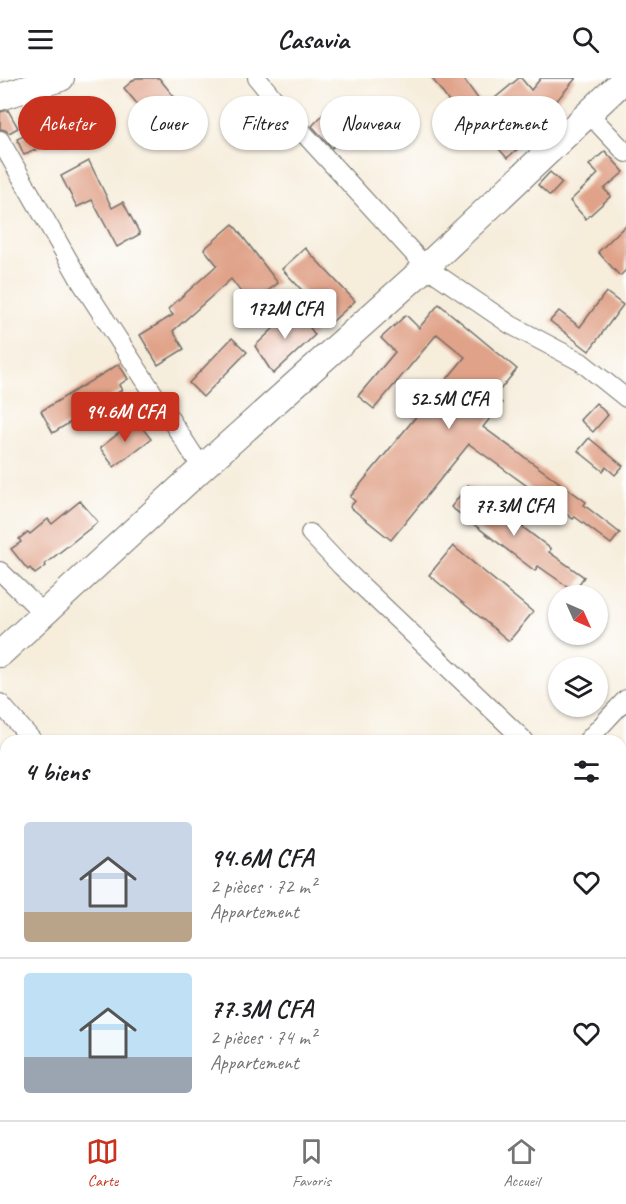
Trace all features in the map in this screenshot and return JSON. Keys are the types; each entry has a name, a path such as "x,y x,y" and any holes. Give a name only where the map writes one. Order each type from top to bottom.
{"street":[{"path":"0,97 61,78"},
{"path":"257,78 287,115 426,267 511,325 581,362 626,398"},
{"path":"0,654 202,468 426,267 626,78"},
{"path":"589,114 626,153"},
{"path":"0,140 81,282 202,468"},
{"path":"310,533 341,566 519,735"},
{"path":"0,571 44,614"},
{"path":"593,735 626,699"},
{"path":"0,703 28,735"}],"building":[{"path":"136,78 159,78 173,96 131,96 124,88"},
{"path":"432,78 463,78 476,96 445,96"},
{"path":"519,78 531,90 541,78 576,78 561,96 497,96"},
{"path":"8,110 18,128 9,133 0,129 0,112"},
{"path":"320,118 320,135 312,126"},
{"path":"22,150 35,150 24,155"},
{"path":"500,150 517,150 507,158"},
{"path":"605,151 624,172 604,189 611,196 586,219 570,201 598,174 589,165"},
{"path":"89,161 112,208 123,202 140,234 117,247 92,200 77,207 61,176"},
{"path":"550,172 562,183 550,196 538,185"},
{"path":"233,224 278,283 250,304 231,279 173,331 184,349 158,365 140,335 173,315 168,309 217,265 204,249"},
{"path":"626,225 626,270 620,276 598,252"},
{"path":"305,248 355,301 332,322 282,269"},
{"path":"606,292 623,305 589,351 550,321 559,311 580,327"},
{"path":"439,304 517,369 494,397 502,403 483,427 586,502 584,505 620,533 611,544 469,444 391,540 350,507 355,501 350,497 465,357 437,334 374,409 358,396 395,352 381,338 406,315 419,328"},
{"path":"296,307 315,335 273,374 255,346"},
{"path":"232,338 247,352 203,397 189,383"},
{"path":"119,364 128,379 119,385 122,390 53,433 41,411"},
{"path":"596,403 608,415 593,432 580,420"},
{"path":"136,420 151,439 114,467 100,448"},
{"path":"589,438 623,466 615,475 606,467 603,471 578,451"},
{"path":"468,485 551,549 549,552 584,577 578,585 565,585 538,566 535,571 451,507"},
{"path":"80,501 98,522 35,574 30,568 28,570 11,549 21,542 19,539 28,532 30,534 48,519 52,524"},
{"path":"453,546 533,612 509,641 429,575"}]}
